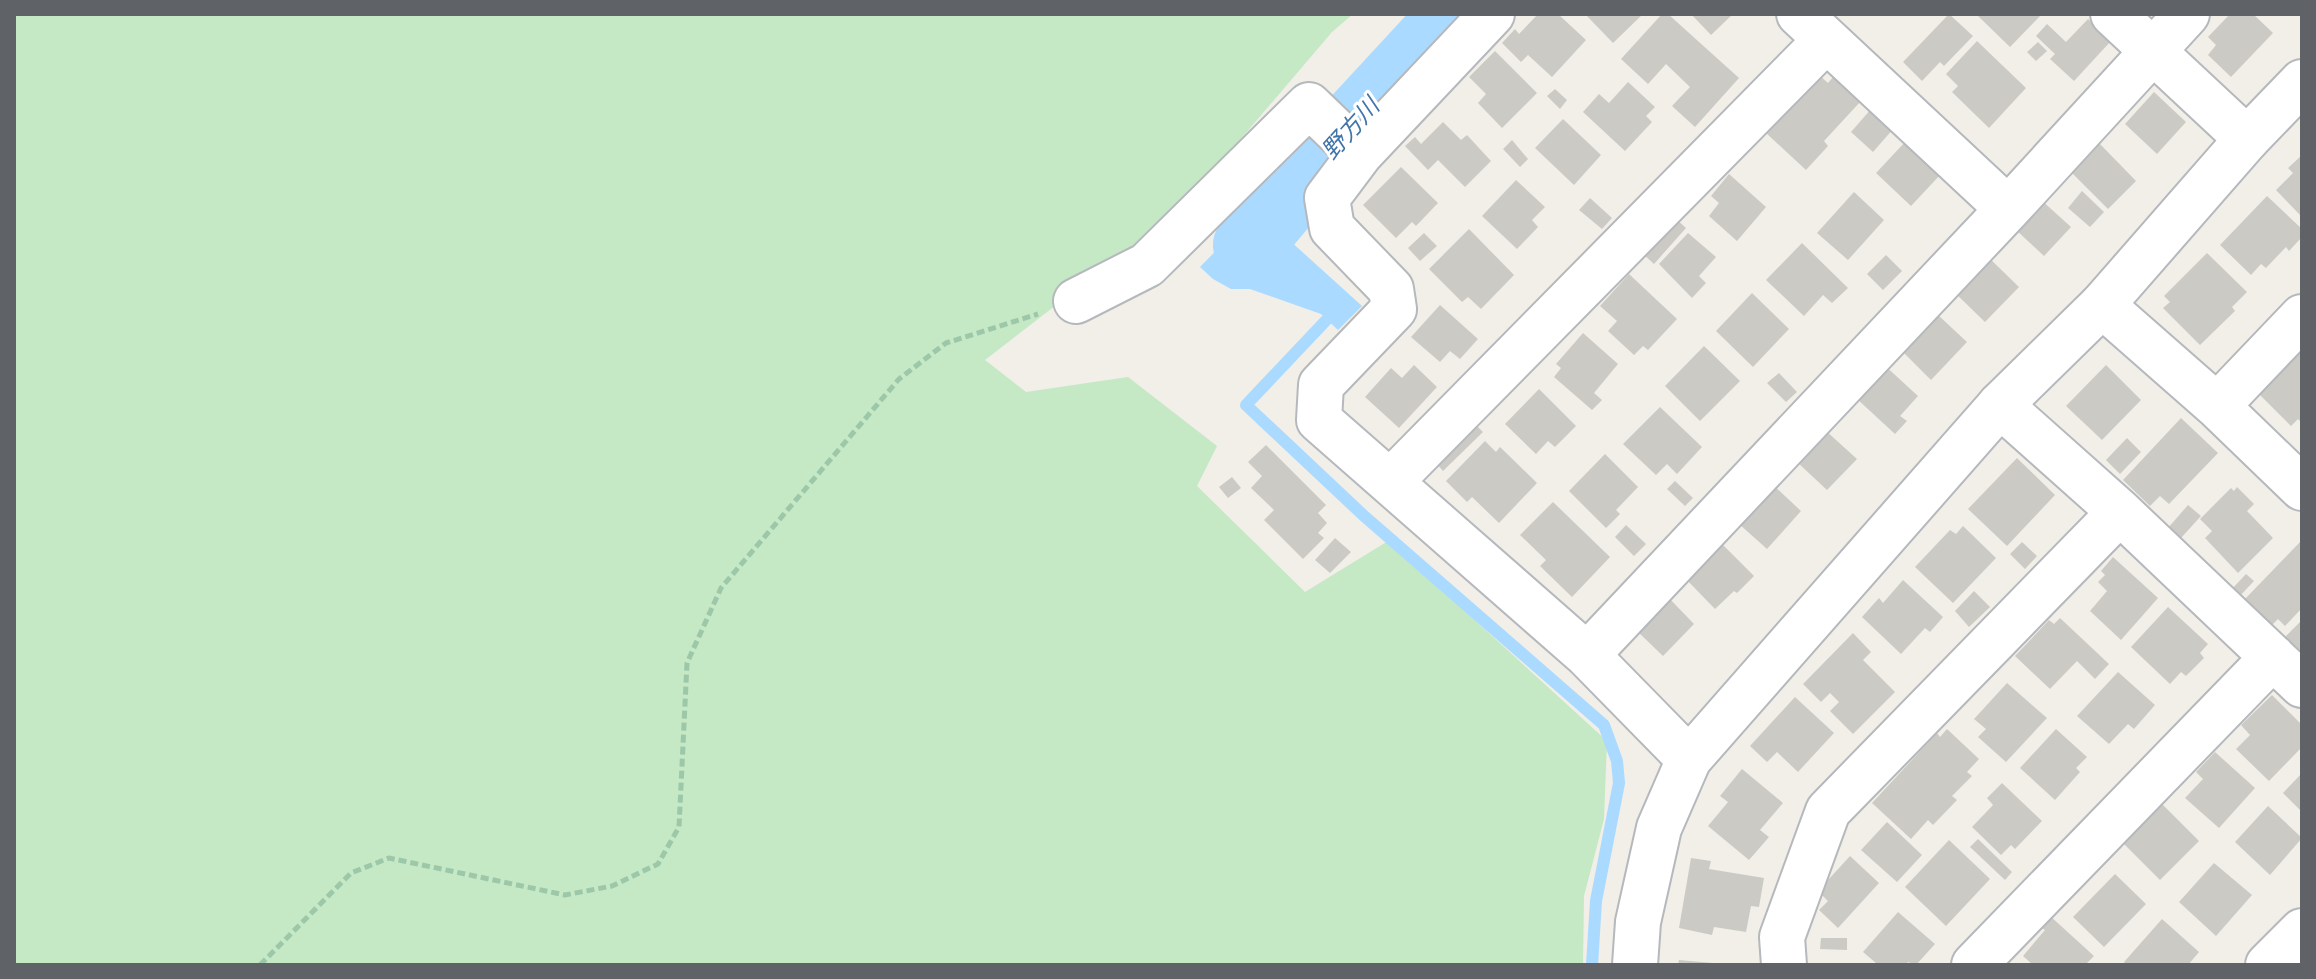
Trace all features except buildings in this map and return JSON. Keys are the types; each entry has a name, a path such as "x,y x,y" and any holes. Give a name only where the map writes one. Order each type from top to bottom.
{"street":[{"path":"1492,14 1360,154 1327,198 1332,228 1391,289 1394,309 1321,385 1319,420 1587,655 1689,759"},
{"path":"2113,14 2247,139"},
{"path":"1587,655 2008,209 2187,14"},
{"path":"1391,481 1812,27 2008,209"},
{"path":"1635,965 1638,922 1659,828 1689,759 2000,405 2102,305 2247,139 2302,82"},
{"path":"1076,301 1147,265 1309,105 1360,154"},
{"path":"2102,305 2217,406 2302,488"},
{"path":"2217,406 2302,317"},
{"path":"1974,965 2287,671 2120,512 2000,405"},
{"path":"1784,965 1782,937 1828,811 2120,512"},
{"path":"2268,965 2302,931"}],"path":[{"path":"260,965 351,873 389,858 565,895 612,886 658,864 679,827 687,663 721,588 899,379 946,343 1076,301"}],"green space":[{"path":"14,14 1353,14 1332,32 1222,161 1135,244 985,360 1026,392 1128,377 1217,446 1197,486 1305,592 1388,541 1607,741 1604,819 1584,896 1583,965 14,965"}],"water":[{"path":"1256,210 1362,306 1338,330 1321,314 1250,289 1231,289 1200,267"}],"waterway":[{"name":"野方川","path":"1248,245 1320,160 1455,14"},
{"path":"1333,313 1246,405 1363,515 1604,725 1617,761 1619,783 1596,901 1592,965"}]}
